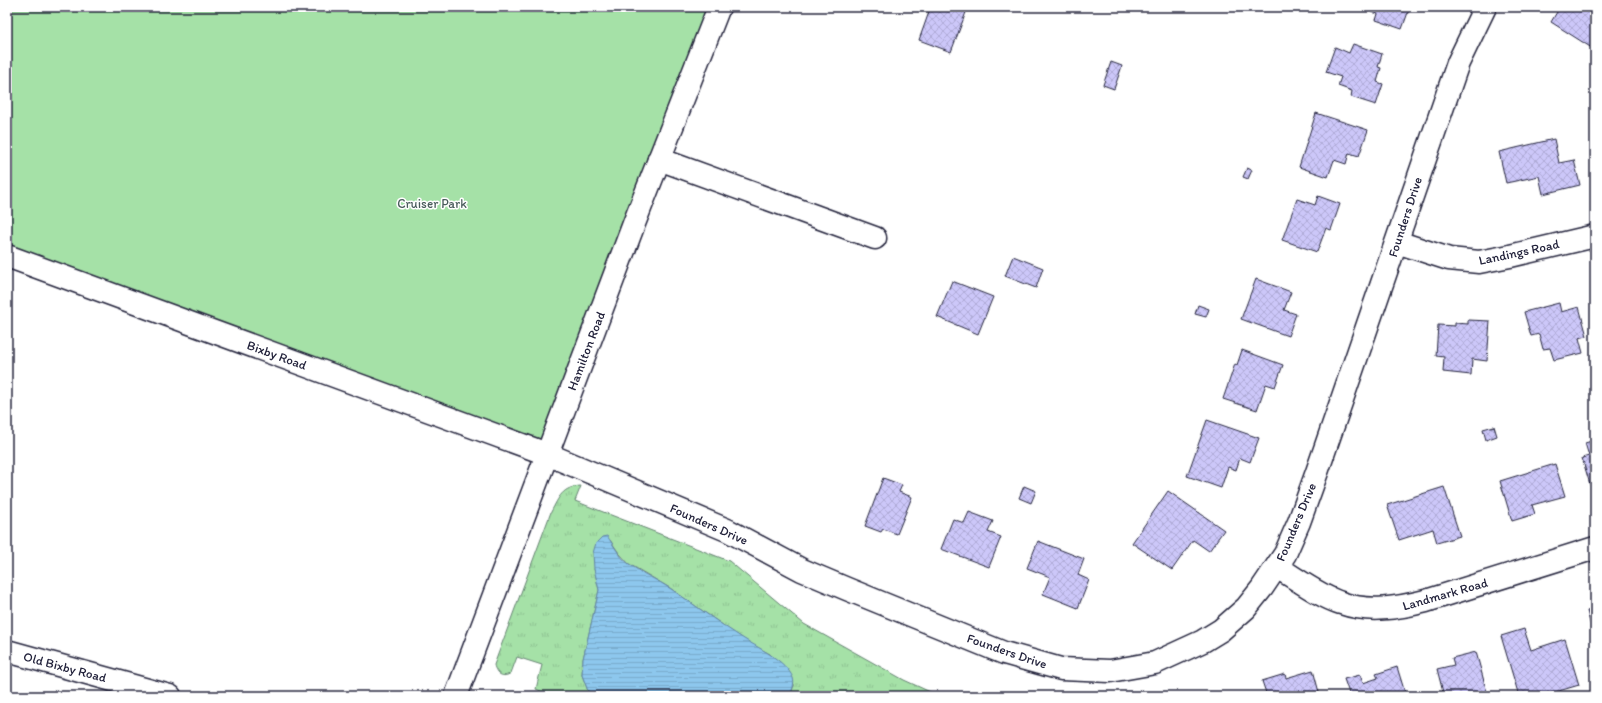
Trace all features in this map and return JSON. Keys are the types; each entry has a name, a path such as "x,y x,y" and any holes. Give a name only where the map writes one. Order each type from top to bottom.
{"street":[{"name":"Hamilton Road","path":"456,696 659,159 720,7"},
{"name":"Founders Drive","path":"547,454 727,530 802,570 1004,653 1061,669 1085,671 1110,671 1156,663 1172,656 1203,641 1221,630 1246,608 1285,554 1299,522 1458,62 1485,7"},
{"path":"659,159 875,238"},
{"name":"Landings Road","path":"1397,242 1449,259 1479,262 1595,236"},
{"name":"Bixby Road","path":"7,256 547,454"},
{"name":"Landmark Road","path":"1277,567 1314,590 1341,603 1376,609 1400,607 1426,601 1595,548"},
{"name":"Old Bixby Road","path":"7,651 170,696"}],"green space":[{"name":"Cruiser Park","path":"7,7 719,7 547,454 7,256"},
{"path":"581,486 575,501 729,561 804,624 904,680 939,696 790,696 794,685 789,673 770,654 737,635 670,588 629,564 610,540 594,569 599,590 583,659 582,675 588,691 592,696 552,696 536,689 542,665 517,657 511,673 505,676 500,675 496,671 494,665 551,512 559,497 565,491 569,488"}],"water":[{"path":"607,536 619,554 629,564 671,589 732,631 770,654 784,665 794,680 790,696 592,696 588,691 582,675 583,659 599,590 594,569 593,553 596,543 602,537"}],"building":[{"path":"928,7 968,7 951,52 919,40 929,12 926,11"},
{"path":"1363,7 1410,7 1402,29 1376,20 1378,14 1363,9"},
{"path":"1560,7 1595,7 1595,50 1551,22"},
{"path":"1353,44 1382,54 1378,67 1381,68 1377,82 1383,84 1376,105 1351,97 1352,91 1338,86 1341,77 1326,72 1335,47 1349,53"},
{"path":"1111,62 1122,66 1114,89 1103,85"},
{"path":"1316,113 1368,130 1359,156 1349,153 1346,164 1334,160 1328,177 1299,167"},
{"path":"1554,139 1559,163 1574,160 1580,185 1543,194 1539,176 1506,183 1499,152"},
{"path":"1247,168 1252,170 1248,179 1243,177"},
{"path":"1318,196 1340,204 1331,230 1326,228 1317,252 1282,240 1297,199 1315,205"},
{"path":"1013,256 1043,268 1036,288 1005,276"},
{"path":"1256,279 1291,292 1284,310 1296,314 1288,336 1241,319"},
{"path":"952,281 993,297 978,334 937,317"},
{"path":"1559,303 1561,312 1579,307 1587,336 1579,338 1583,353 1554,360 1550,348 1543,349 1539,334 1531,336 1524,312"},
{"path":"1198,305 1209,309 1206,317 1195,314"},
{"path":"1468,320 1490,321 1487,361 1472,359 1471,375 1443,372 1444,357 1436,356 1438,325 1455,326 1455,323 1468,324"},
{"path":"1242,350 1283,365 1275,387 1266,384 1257,410 1223,399 1235,364 1237,365"},
{"path":"1207,420 1259,438 1250,462 1240,458 1236,470 1228,467 1221,488 1187,476"},
{"path":"1494,426 1497,436 1486,440 1483,429"},
{"path":"1595,440 1595,490 1592,491 1582,458 1589,456 1585,443"},
{"path":"1555,464 1565,496 1532,505 1535,514 1512,521 1500,481"},
{"path":"883,478 902,485 899,492 912,497 897,534 883,529 881,532 865,526"},
{"path":"1024,486 1036,491 1031,503 1019,498"},
{"path":"1444,487 1460,536 1437,543 1433,529 1399,540 1387,505"},
{"path":"1168,491 1224,530 1209,551 1193,540 1172,570 1132,543"},
{"path":"969,512 993,521 988,532 1001,537 989,567 941,549 953,519 964,523"},
{"path":"1038,541 1084,559 1078,575 1089,580 1078,608 1043,594 1050,577 1027,568"},
{"path":"1595,609 1595,642 1587,611"},
{"path":"1524,629 1531,650 1565,639 1579,685 1542,696 1519,696 1501,636"},
{"path":"1476,652 1488,696 1444,696 1437,669 1454,665 1452,658"},
{"path":"1397,667 1406,696 1350,696 1344,679 1360,675 1363,683 1378,678 1376,674"},
{"path":"1313,670 1320,696 1267,696 1262,681 1285,674 1286,678"}]}
